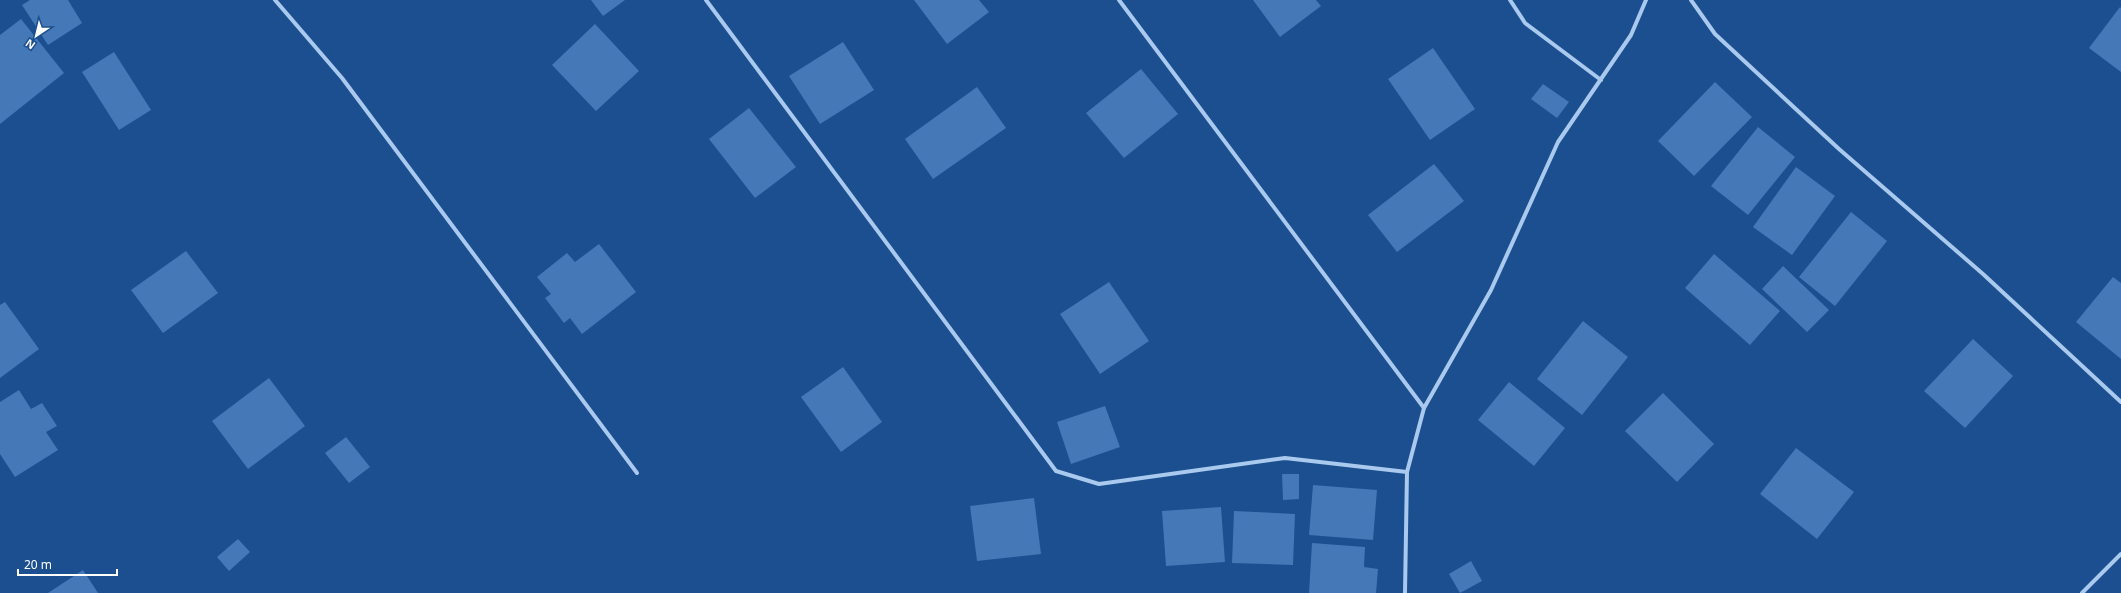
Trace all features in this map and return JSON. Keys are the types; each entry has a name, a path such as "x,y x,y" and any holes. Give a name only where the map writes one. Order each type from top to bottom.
{"street":[{"path":"275,0 342,78 637,473"},
{"path":"706,0 1056,471 1099,484 1285,458 1407,472"},
{"path":"1119,0 1424,408"},
{"path":"1510,0 1526,23 1601,80"},
{"path":"1405,593 1407,472 1424,408 1491,290 1558,142 1632,35 1646,0"},
{"path":"1691,0 1715,34 1839,149 1983,274 2121,402"},
{"path":"2082,593 2121,554"}],"building":[{"path":"30,0 68,0 82,23 48,45 22,5"},
{"path":"591,0 625,0 603,16"},
{"path":"914,0 979,0 989,12 947,44"},
{"path":"1253,0 1316,0 1321,6 1280,37"},
{"path":"2120,7 2121,8 2121,72 2089,48"},
{"path":"21,19 64,73 0,124 0,35"},
{"path":"595,24 639,71 596,111 552,65"},
{"path":"843,42 874,90 820,124 789,76"},
{"path":"1433,48 1475,109 1430,140 1388,79"},
{"path":"114,52 151,110 119,130 82,72"},
{"path":"1141,69 1178,114 1124,158 1086,113"},
{"path":"1715,82 1752,117 1694,176 1658,141"},
{"path":"1543,84 1569,102 1557,118 1531,99"},
{"path":"977,87 1006,128 933,179 905,139"},
{"path":"749,108 796,167 755,198 709,139"},
{"path":"1758,127 1795,157 1748,215 1711,186"},
{"path":"1434,164 1464,201 1397,252 1368,215"},
{"path":"1796,167 1835,196 1792,255 1753,227"},
{"path":"1851,212 1887,241 1835,306 1799,277"},
{"path":"599,244 636,292 582,334 570,318 564,323 545,298 551,294 537,277 567,253 575,262"},
{"path":"186,251 218,293 163,333 131,290"},
{"path":"1714,254 1780,311 1750,345 1685,288"},
{"path":"1783,266 1829,310 1807,332 1762,289"},
{"path":"2113,277 2121,283 2121,359 2076,322"},
{"path":"1109,282 1149,341 1100,374 1060,314"},
{"path":"5,302 39,349 0,378 0,305"},
{"path":"1583,321 1628,357 1582,415 1537,379"},
{"path":"1973,339 2013,376 1965,428 1924,391"},
{"path":"843,367 882,422 841,452 801,397"},
{"path":"269,378 305,426 248,469 212,421"},
{"path":"1509,382 1565,428 1534,466 1478,420"},
{"path":"19,390 31,409 42,403 57,426 46,432 58,450 15,477 0,454 0,402"},
{"path":"1663,393 1714,444 1677,482 1625,431"},
{"path":"1105,406 1120,447 1071,464 1057,422"},
{"path":"346,437 370,467 349,483 325,453"},
{"path":"1796,448 1854,492 1817,539 1760,494"},
{"path":"1282,474 1299,474 1299,499 1283,500"},
{"path":"1313,485 1377,490 1373,540 1309,535"},
{"path":"1034,498 1041,554 977,561 970,506"},
{"path":"1221,507 1225,562 1166,566 1162,511"},
{"path":"1234,511 1295,514 1293,565 1232,563"},
{"path":"238,539 250,552 229,571 217,557"},
{"path":"1312,543 1365,547 1364,567 1378,569 1376,593 1309,593"},
{"path":"1471,561 1482,581 1460,593 1449,574"},
{"path":"83,570 98,593 48,593"}]}
